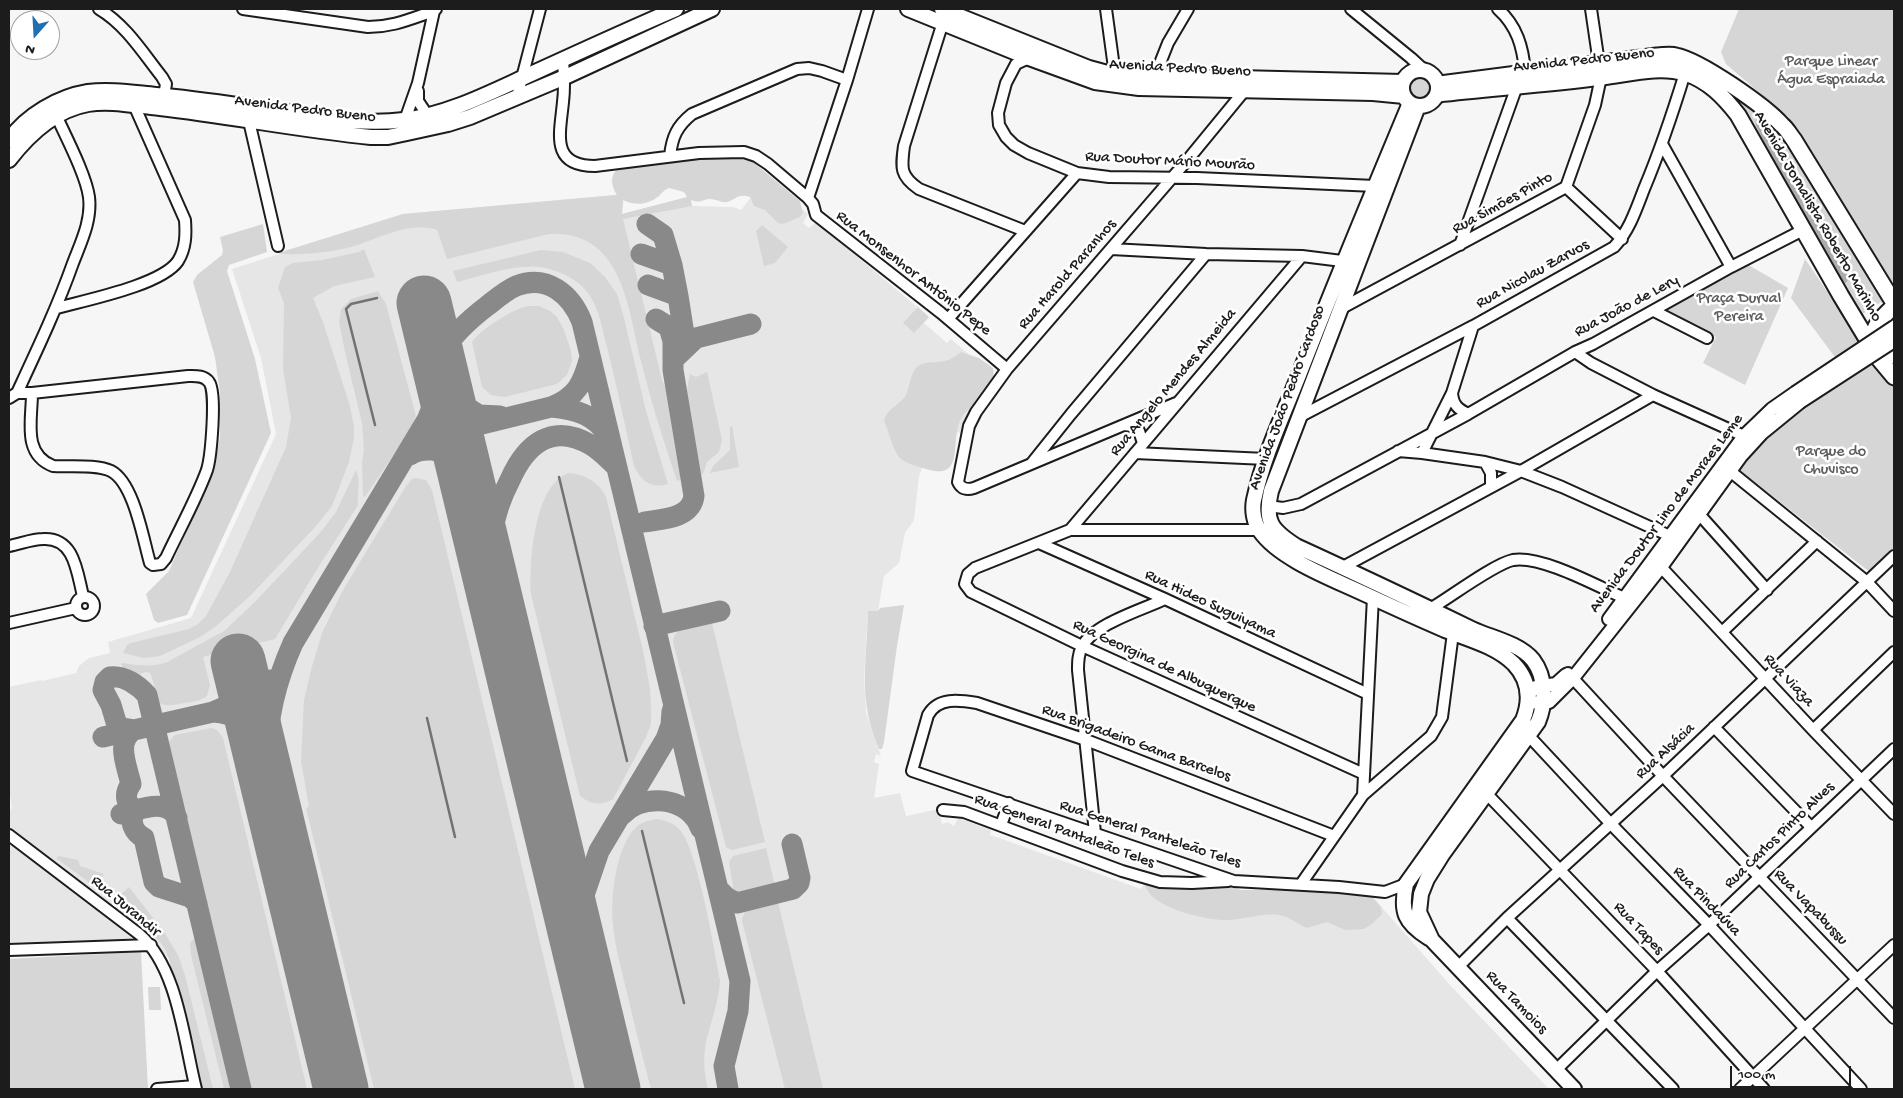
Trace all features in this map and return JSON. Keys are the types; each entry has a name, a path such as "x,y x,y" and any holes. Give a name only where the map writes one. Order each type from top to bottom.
{"main road":[{"name":"Avenida Pedro Bueno","path":"9,160 27,138 56,115 88,104 134,105 371,137 388,137 430,122 563,59 676,9"},
{"name":"Avenida Pedro Bueno","path":"9,140 34,114 55,103 76,95 106,91 164,96 349,121 389,122 405,120 430,122 470,117 565,77 712,9"},
{"name":"Avenida Pedro Bueno","path":"908,9 943,15 1089,68 1115,75 1155,76 1409,97"},
{"name":"Avenida Pedro Bueno","path":"943,15 1029,58 1095,82 1139,88 1373,93 1409,97"},
{"name":"Avenida Pedro Bueno","path":"1438,89 1600,70 1676,56 1696,64 1722,80"},
{"path":"1416,66 1433,75 1438,89 1434,100 1429,104 1409,97 1408,74 1416,66"},
{"name":"Avenida Pedro Bueno","path":"1600,70 1670,70 1685,73 1711,86 1725,99"},
{"name":"Avenida Jornalista Roberto Marinho","path":"1722,80 1769,112 1783,126 1888,285 1894,305"},
{"name":"Avenida João Pedro Cardoso","path":"1409,97 1375,186 1351,262 1340,308 1271,491 1268,517 1282,537 1296,546 1523,652 1532,660 1539,671 1543,686 1544,704"},
{"name":"Avenida João Pedro Cardoso","path":"1409,97 1351,262 1266,459 1254,502 1256,521 1260,530 1282,553 1329,578 1487,647 1507,658 1515,665 1525,680 1529,697"},
{"name":"Avenida Jornalista Roberto Marinho","path":"1725,99 1750,134 1803,230 1871,345 1887,357 1894,377"},
{"path":"1871,345 1876,324 1894,305"},
{"path":"1406,884 1415,887 1421,894 1419,912 1411,912 1403,906 1406,884 1522,720 1529,697"},
{"name":"Avenida Doutor Lino de Moraes Leme","path":"1421,894 1427,879 1442,855 1529,736 1538,722 1544,704"},
{"name":"Rua Tamoios","path":"1403,906 1406,917 1411,925 1432,940 1574,1089"},
{"name":"Rua Tamoios","path":"1419,912 1432,940"}],"street":[{"path":"99,9 112,17 122,27 162,77 166,84 164,96"},
{"path":"243,9 358,26 384,27 396,25 435,10"},
{"path":"517,97 540,9"},
{"path":"808,198 868,9"},
{"path":"1106,9 1115,75"},
{"path":"1155,76 1168,43 1188,9"},
{"path":"1351,9 1416,66"},
{"path":"1460,245 1521,79 1524,59 1517,32 1509,19 1498,9"},
{"path":"1591,9 1600,70"},
{"path":"405,120 418,83 435,10"},
{"path":"943,15 904,146 903,174 909,182 919,189 1025,231"},
{"path":"529,51 532,64 540,70"},
{"name":"Rua Doutor Mário Mourão","path":"1029,58 1016,64 1006,83 998,113 999,125 1006,137 1014,145 1028,153 1077,173 1109,177 1197,178 1375,186"},
{"name":"Rua Monsenhor Antônio Pepe","path":"563,59 565,77 559,142 562,151 568,159 584,166 595,166 698,153 744,152 756,156 808,198 813,204 816,216 948,319 1008,369"},
{"path":"670,156 675,132 681,123 692,114 780,76 797,69 809,68 847,80"},
{"name":"Rua Simões Pinto","path":"1340,308 1566,187 1595,105 1600,70"},
{"name":"Rua Nicolau Zarvos","path":"1299,417 1473,326 1614,247 1622,239 1632,220 1662,144 1685,73"},
{"path":"418,83 418,101 430,122"},
{"name":"Rua Harold Paranhos","path":"1030,465 969,490 962,488 958,482 969,426 976,412 1008,369 1245,90"},
{"path":"57,308 120,291 155,278 169,270 182,253 186,237 185,220 134,105"},
{"path":"13,396 57,308 87,226 90,210 82,176 56,115"},
{"path":"249,121 278,246"},
{"path":"1662,144 1731,267"},
{"path":"1190,157 1192,170 1197,178"},
{"path":"948,319 1077,173"},
{"path":"1144,177 1152,185 1156,195"},
{"path":"1566,187 1622,239"},
{"name":"Rua João de Lery","path":"1268,506 1283,508 1301,504 1468,414 1575,352 1803,230"},
{"path":"1111,249 1206,254 1302,256 1351,262"},
{"path":"1030,465 1206,254"},
{"name":"Rua Angelo Mendes Almeida","path":"1070,530 1302,256"},
{"path":"1654,311 1707,338"},
{"path":"1422,453 1452,393 1473,326"},
{"name":"Avenida Doutor Lino de Moraes Leme","path":"1529,697 1534,689 1551,686 1571,676 1624,598 1670,536 1726,468 1797,398 1894,327"},
{"name":"Avenida Doutor Lino de Moraes Leme","path":"1544,704 1552,699 1661,567 1699,514 1744,436 1772,409 1797,398 1894,341"},
{"path":"1591,363 1588,357 1593,344"},
{"path":"1575,352 1591,363 1653,395 1744,436"},
{"path":"13,396 32,393 188,376 204,378 212,387 214,401 207,470 166,558 161,564 156,566 150,563 132,502 119,478 102,468 53,466 45,463 37,456 31,444 32,393"},
{"path":"1312,382 1316,396 1328,401"},
{"path":"1452,393 1457,408 1468,414"},
{"path":"1343,567 1521,471 1653,395"},
{"path":"1030,465 1176,403"},
{"path":"1145,416 1152,420 1156,428"},
{"path":"1124,425 1132,426 1139,431 1143,443"},
{"path":"1397,451 1485,462 1521,471 1670,536"},
{"path":"1134,454 1266,459"},
{"path":"1545,456 1542,465 1543,474 1562,488"},
{"path":"1485,462 1491,473 1491,486"},
{"path":"1726,468 1867,582 1894,610"},
{"path":"1699,514 1767,590"},
{"path":"1040,543 1070,530 1260,530"},
{"path":"9,546 48,538 65,545 73,558 83,596"},
{"path":"1722,632 1817,541"},
{"name":"Rua Georgina de Albuquerque","path":"1040,543 975,568 968,574 965,584 971,592 1082,646 1364,774"},
{"name":"Rua Hideo Suguiyama","path":"1040,543 1368,694"},
{"name":"Rua Alsácia","path":"1457,968 1507,918 1663,776 1894,556"},
{"path":"1430,609 1511,560 1526,559 1544,563 1624,598"},
{"name":"Rua Viaza","path":"1661,567 1764,679 1894,814"},
{"path":"83,596 93,600 94,610 85,615 78,612 76,608 78,599 83,596"},
{"path":"1363,795 1373,598"},
{"path":"1095,833 1078,670 1082,646 1103,627 1165,600"},
{"path":"9,623 76,608"},
{"path":"1301,884 1363,795 1431,736 1438,726 1442,718 1453,633"},
{"path":"1813,730 1894,652"},
{"name":"Rua Vapabussu","path":"1571,676 1663,776 1894,1018"},
{"path":"1529,697 1544,704"},
{"name":"Rua Brigadeiro Gama Barcelos","path":"912,770 928,715 937,704 961,700 977,703 1086,740 1334,836"},
{"path":"1714,727 1811,827"},
{"name":"Rua Pindaúva","path":"1529,736 1709,925 1861,1089"},
{"name":"Rua Carlos Pinto Alves","path":"1556,1070 1657,971 1709,925 1894,748"},
{"name":"Rua General Panteleão Teles","path":"912,770 1234,881 1301,884 1385,892 1406,884"},
{"name":"Rua Tapes","path":"1486,793 1657,971 1764,1089"},
{"path":"1001,825 1009,803"},
{"name":"Rua General Pantaleão Teles","path":"943,810 964,812 1122,871 1160,882 1234,881"},
{"name":"Rua Jurandir","path":"9,835 151,945 167,972 176,1000 195,1088"},
{"path":"1385,892 1403,906"},
{"path":"1507,918 1673,1089"},
{"path":"9,950 151,945"},
{"path":"1740,1089 1894,945"},
{"path":"157,1089 195,1088"}],"shaded area":[{"path":"767,177 808,214 803,223 809,228 815,223 822,227 929,317 924,323 947,343 951,339 990,373 961,435 959,432 932,443 919,476 914,520 905,533 899,563 884,576 878,611 868,611 864,678 866,713 881,756 876,754 874,762 879,764 874,798 900,793 906,816 939,809 942,824 948,822 954,826 958,818 991,830 990,835 1141,889 1144,884 1174,886 1231,885 1240,890 1323,890 1370,894 1450,985 1549,1089 201,1089 169,959 148,935 9,831 9,813 12,807 9,789 9,687 76,673 79,666 89,658 110,653 108,642 191,618 276,434 261,358 232,269 403,214 624,194 622,214 689,197 692,206 733,207 741,210"},
{"path":"9,844 143,941 9,949"}],"green space":[{"name":"Parque Linear Água Espraiada","path":"1739,9 1894,9 1894,282 1891,281 1802,137 1783,113 1726,64 1721,52"},
{"path":"1416,79 1424,79 1430,85 1430,93 1424,99 1416,99 1410,93 1410,85"},
{"path":"1729,89 1764,116 1782,135 1886,299 1861,315 1836,280 1845,274 1809,208 1768,122 1758,126 1766,141 1765,145"},
{"path":"700,155 740,158 753,162 800,201 803,213 800,217 783,224 778,223 765,210 754,206 750,197 742,196 727,202 710,199 691,200 692,206 623,219 662,380 673,405 680,449 680,480 677,481 649,392 626,297 618,276 607,259 593,245 574,236 549,234 447,259 437,230 417,227 397,231 358,245 340,249 306,254 278,253 403,214 617,195 613,188 612,180 614,173 620,167","holes":["669,188 684,192 687,197 622,214 623,200 641,204 655,199"]},
{"path":"263,224 267,252 229,265 227,271 255,359 271,433 187,615 158,623 154,620 146,594 169,571 213,469 220,437 220,393 215,357 193,282 197,275 222,255 223,250 220,237"},
{"path":"762,225 788,247 775,263 764,266 756,231"},
{"path":"364,249 375,277 334,286 313,298 323,322 350,406 354,427 354,438 349,462 332,506 315,527 250,596 215,627 200,637 160,656 144,658 123,653 127,645 131,643 189,629 206,616 230,572 286,447 291,418 283,369 284,303 278,288 285,267 293,263 322,260 359,252"},
{"path":"541,250 563,252 590,263 605,277 617,294 646,411 668,484 656,485 643,480 634,466 598,314 586,290 568,276 554,270 539,267 508,269 457,282 453,271"},
{"name":"Parque do Chuvisco","path":"1805,259 1894,387 1894,548 1871,573 1738,469 1781,419 1849,376 1791,298"},
{"name":"Praça Durval Pereira","path":"1745,263 1788,288 1745,385 1703,363 1716,337 1665,311"},
{"path":"378,291 386,304 416,416 407,435 365,497 363,496 362,463 364,450 362,423 339,322 341,309 351,299"},
{"path":"528,306 539,306 557,317 564,330 571,351 572,361 567,375 557,384 505,397 491,395 482,387 472,342 482,331 498,320"},
{"path":"918,307 929,317 914,333 903,323"},
{"path":"961,352 979,358 993,368 994,382 982,409 974,406 964,414 959,425 953,460 949,468 941,471 926,469 901,459 896,452 884,421 888,413 906,395 912,376 918,366 925,363 948,360"},
{"path":"707,372 722,440 719,452 707,462 703,474 699,475 688,412 688,386 690,374 696,377"},
{"path":"732,426 739,467 710,473 713,466 730,450 730,427"},
{"path":"356,470 359,482 358,505 275,639 246,646 242,637 222,642 225,651 203,657 210,685 207,696 193,702 165,705 158,700 150,673 146,672 137,675 123,670 121,663 150,665 167,662 224,631 255,602 320,533 336,512"},
{"path":"569,473 581,475 591,480 600,487 606,497 644,655 650,689 651,724 646,737 613,799 600,804 592,803 580,796 531,594 533,545 541,508 548,492 557,480"},
{"path":"412,479 426,480 432,490 575,1089 374,1089 306,808 309,807 301,761 304,700 322,633 343,590 406,486"},
{"path":"904,605 884,742 882,749 879,749 872,731 866,697 865,664 868,611 878,611 880,608"},
{"path":"711,619 765,842 732,850 726,847 673,642 678,631 682,628 693,623"},
{"path":"211,728 217,730 223,738 307,1089 249,1089 168,749 170,740 175,735"},
{"path":"658,819 675,825 686,840 699,877 714,946 720,980 705,1048 704,1066 708,1089 651,1089 615,941 612,914 616,871 620,856 625,843 640,824"},
{"path":"766,848 775,886 739,896 734,893 729,862 733,856"},
{"path":"59,856 78,860 80,866 104,874 99,882 118,897 129,887 164,932 178,955 185,975 213,1089 202,1089 169,959 164,947 144,923 56,858"},
{"path":"1144,884 1174,886 1231,885 1240,890 1323,890 1370,894 1381,907 1382,914 1364,929 1345,930 1327,922 1307,928 1279,915 1229,920 1210,919 1175,910 1165,905 1148,892"},
{"path":"778,902 823,1089 785,1089 742,921 746,911 750,908"},
{"path":"194,939 199,942 202,948 235,1089 224,1089 191,955 190,943"},
{"path":"141,952 148,1089 9,1089 9,959"},
{"path":"148,987 160,987 161,1010 149,1010"}],"waterway":[{"path":"1763,123 1813,226 1841,277"},
{"path":"375,425 346,309 351,304 377,298"},
{"path":"559,477 627,761"},
{"path":"427,718 455,837"},
{"path":"642,831 684,1003"}],"taxiway":[{"path":"647,224 663,235 672,265"},
{"path":"641,254 672,265 678,296"},
{"path":"278,826 268,778 267,762 268,731 277,686 293,643 427,420 434,400 438,365 442,353 451,339 468,322 512,288 527,283 538,283 556,289 571,303 582,322 740,981 738,1011 724,1066 728,1089"},
{"path":"648,285 678,296 684,334 674,359 696,338 751,324"},
{"path":"644,522 667,519 682,514 692,504 694,496 673,370 673,341 669,327 656,319"},
{"path":"590,357 578,388 567,399 551,407 568,409 584,414 597,423 608,436"},
{"path":"448,382 457,401 479,415 500,416"},
{"path":"411,449 429,437 551,407"},
{"path":"493,588 491,548 497,513 516,467 532,447 552,436 577,438 595,447 617,467"},
{"path":"410,455 426,450 438,451 448,455 455,460 466,478"},
{"path":"654,626 720,611"},
{"path":"134,730 121,728 116,722 111,705 103,690 105,682 110,677 130,682 147,695 241,1089"},
{"path":"251,715 270,680"},
{"path":"246,694 234,703 213,712 236,717 250,730 258,744"},
{"path":"577,938 584,895 599,851 666,739 671,725 672,711"},
{"path":"103,737 213,712"},
{"path":"134,730 128,735 124,747 125,762 131,784 127,791 127,802 135,811 132,819 133,826 137,833 144,838 154,882 159,887 190,897 197,903"},
{"path":"622,815 630,808 649,801 669,802 679,805 688,811 696,819 701,829"},
{"path":"121,814 160,806 167,808 177,818"},
{"path":"719,890 727,898 737,903 793,889 799,883 800,878 792,844"}],"runway":[{"path":"424,303 613,1089"},
{"path":"238,661 341,1089"}]}
